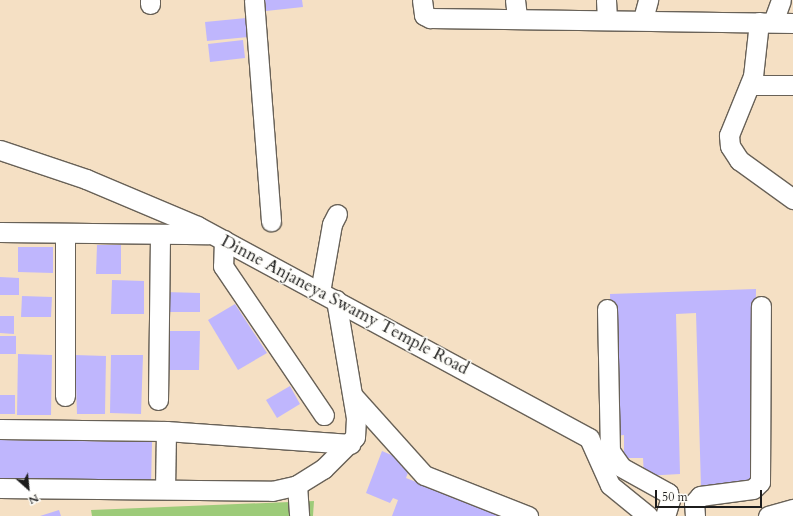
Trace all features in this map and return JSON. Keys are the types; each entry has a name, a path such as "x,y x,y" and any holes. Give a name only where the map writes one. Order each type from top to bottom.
{"street":[{"path":"254,0 271,221"},
{"path":"422,0 424,14 430,18 516,8 606,9 643,19 793,23"},
{"path":"643,19 648,0"},
{"path":"781,0 766,22 750,85 728,135 730,146 739,160 793,199"},
{"path":"750,85 793,85"},
{"name":"Dinne Anjaneya Swamy Temple Road","path":"0,150 86,179 219,237 589,438 610,485 648,516"},
{"path":"0,488 272,491 297,485 351,444 356,427 353,396 328,296 332,224 337,214"},
{"path":"0,232 160,234 219,237 223,266 324,415"},
{"path":"65,233 65,396"},
{"path":"158,400 160,234"},
{"path":"695,516 694,502 700,496 754,489 760,482 761,306"},
{"path":"607,309 610,451 622,467 668,493 670,500 665,516"},
{"path":"353,396 424,475 528,516"},
{"path":"0,429 166,431 351,444"},
{"path":"165,489 166,431"},
{"path":"297,485 299,516"},
{"path":"768,516 793,509"}],"green space":[{"path":"314,501 313,516 92,516 91,510"}],"building":[{"path":"265,0 302,0 303,7 266,11"},
{"path":"246,18 248,37 207,41 205,22"},
{"path":"243,40 245,58 210,62 208,44"},
{"path":"97,245 121,245 121,274 96,274"},
{"path":"18,247 53,247 53,273 18,272"},
{"path":"0,277 19,278 19,295 0,295"},
{"path":"112,280 144,281 144,314 111,314"},
{"path":"756,289 754,486 701,488 696,313 676,314 680,474 644,476 643,458 624,458 624,435 614,436 610,294"},
{"path":"165,292 200,293 200,312 165,312"},
{"path":"22,296 52,297 51,317 21,317"},
{"path":"235,304 267,353 238,370 208,320"},
{"path":"0,316 14,316 14,334 0,333"},
{"path":"168,331 200,331 199,370 168,370"},
{"path":"0,336 16,336 16,354 0,354"},
{"path":"18,354 52,355 51,415 17,415"},
{"path":"75,355 106,356 105,414 77,414"},
{"path":"111,355 143,355 141,414 110,413"},
{"path":"290,386 300,404 277,418 266,400"},
{"path":"0,395 15,395 15,414 0,414"},
{"path":"0,440 152,442 151,486 0,484"},
{"path":"382,451 403,460 401,466 409,470 406,478 503,516 392,516 398,500 393,498 390,503 366,493"},
{"path":"59,510 61,516 40,516"}]}
